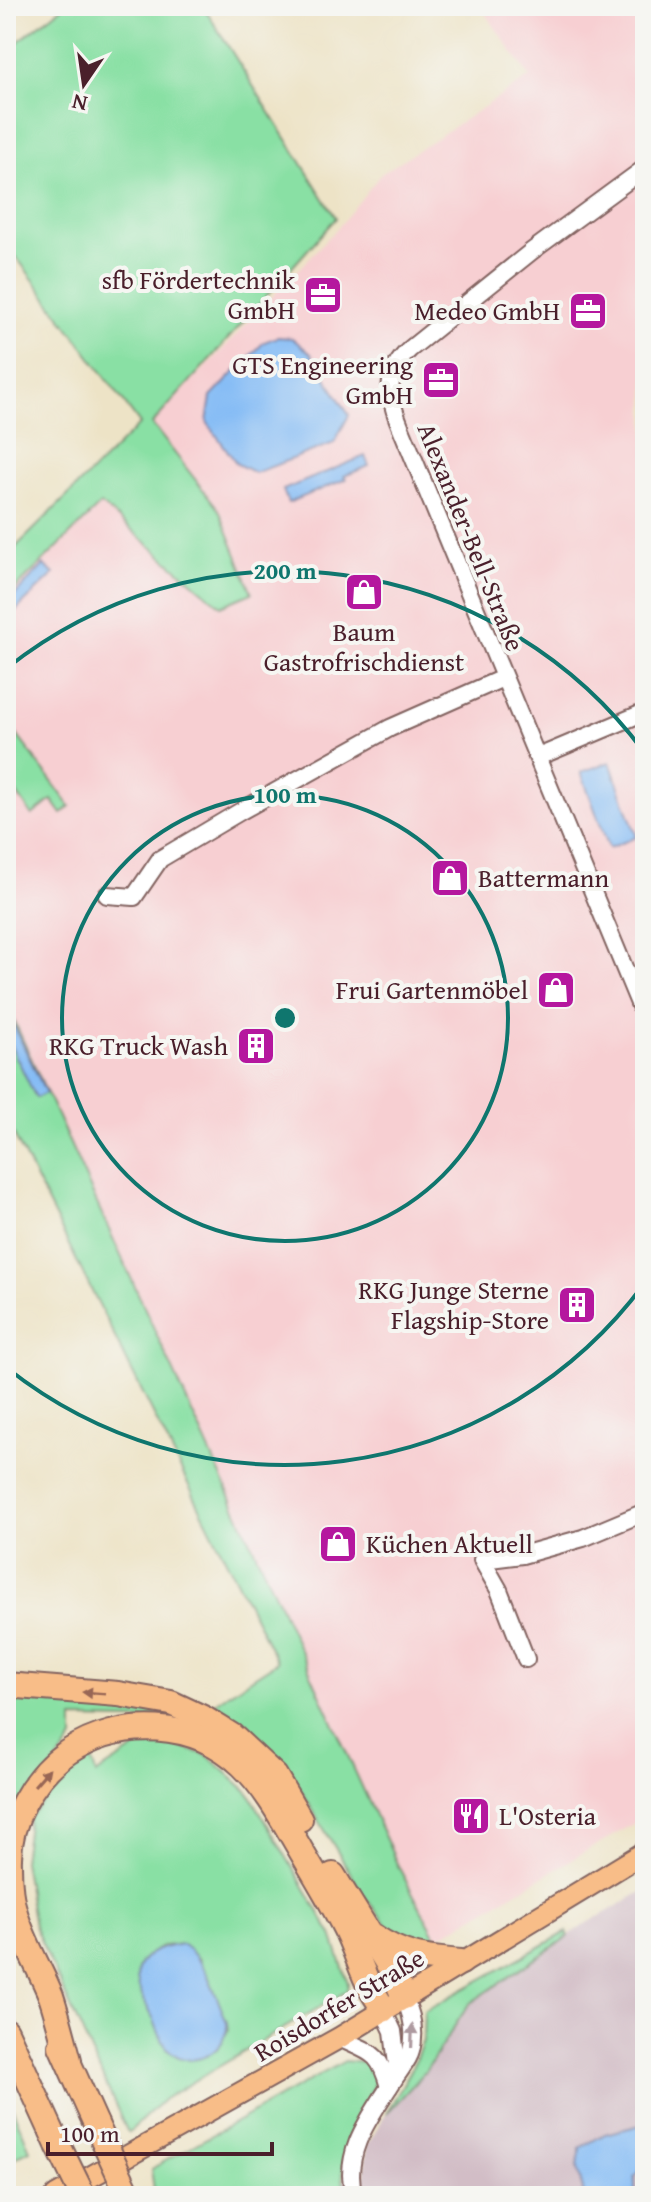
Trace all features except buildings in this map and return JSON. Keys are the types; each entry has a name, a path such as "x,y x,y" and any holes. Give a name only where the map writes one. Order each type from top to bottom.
{"highway":[{"path":"6,1685 118,1694 171,1703 232,1736 275,1776 394,1974 394,2004"},
{"path":"69,2060 51,1997 14,1912 8,1861 20,1811 36,1782 77,1746 110,1732 148,1727 171,1730 195,1736 239,1762 255,1779 280,1816 344,1927 370,1987 394,2004"},
{"path":"368,1933 390,1948 411,1956 461,1962"},
{"path":"6,1934 69,2060 129,2196"},
{"path":"6,2031 83,2196"}],"main road":[{"name":"Roisdorfer Straße","path":"56,2196 339,2038 645,1852"}],"street":[{"name":"Alexander-Bell-Straße","path":"645,168 532,251 410,349 396,365 390,391 393,408 645,1018"},
{"path":"107,895 134,897 160,859 200,835 390,728 503,678"},
{"path":"538,757 645,712"},
{"path":"526,1659 499,1590 482,1560 522,1555 583,1538 645,1512"},
{"path":"354,2196 352,2164 360,2134 394,2080 411,2053 412,2014 394,2004 394,2080"},
{"path":"339,2038 372,2053 394,2080"}],"shaded area":[{"path":"480,6 645,6 645,1817 437,1938 399,1868 6,1003 6,598 101,504 221,606 219,510 152,424 341,224 381,174 530,77"},
{"path":"645,1890 645,2196 346,2196 342,2179 364,2180 367,2146 386,2114 425,2072 469,2004 586,1924"}],"green space":[{"path":"64,6 203,6 336,218 152,424 219,510 252,593 221,606 101,504 6,598 6,557 140,424 6,243 6,51"},
{"path":"6,720 70,806 62,814 52,800 32,815 9,782 6,783"},
{"path":"6,1003 399,1868 437,1938 399,1940 364,1896 290,1772 244,1726 214,1703 277,1662 6,1119"},
{"path":"6,1695 40,1701 120,1705 183,1721 73,1719 73,1739 6,1834"},
{"path":"150,1739 207,1755 249,1793 332,1935 348,1983 347,1991 164,2099 128,2133 34,1926 23,1861 29,1817 89,1751 96,1774","holes":["182,1944 199,1959 228,2031 209,2054 191,2059 148,1955 164,1946"]},
{"path":"567,1932 569,1936 469,2004 425,2072 386,2114 411,2070 423,2041 424,2011"},
{"path":"345,2061 366,2063 376,2079 346,2148 343,2178 346,2196 155,2196 151,2169"},
{"path":"6,2093 30,2150 6,2162"}],"water":[{"path":"277,337 292,338 311,354 349,415 334,443 255,473 237,464 207,422 211,397 264,342"},
{"path":"365,456 369,466 288,503 283,490"},
{"path":"44,565 54,574 6,620 6,604"},
{"path":"610,762 637,837 609,848 581,772"},
{"path":"6,1009 46,1093 36,1098 6,1036"},
{"path":"182,1944 204,1969 227,2023 226,2033 216,2050 198,2059 179,2057 167,2048 138,1984 137,1974 144,1959 157,1950"},
{"path":"645,2124 645,2164 635,2177 635,2196 586,2196 578,2168 580,2148 605,2134"}],"place":[{"name":"sfb Fördertechnik GmbH","path":"323,295"},
{"name":"Medeo GmbH","path":"588,311"},
{"name":"GTS Engineering GmbH","path":"441,380"},
{"name":"Baum Gastrofrischdienst","path":"364,592"},
{"name":"Battermann","path":"450,878"},
{"name":"Frui Gartenmöbel","path":"556,990"},
{"name":"RKG Truck Wash","path":"256,1046"},
{"name":"RKG Junge Sterne Flagship-Store","path":"577,1305"},
{"name":"Küchen Aktuell","path":"338,1544"},
{"name":"L'Osteria","path":"471,1816"}]}
